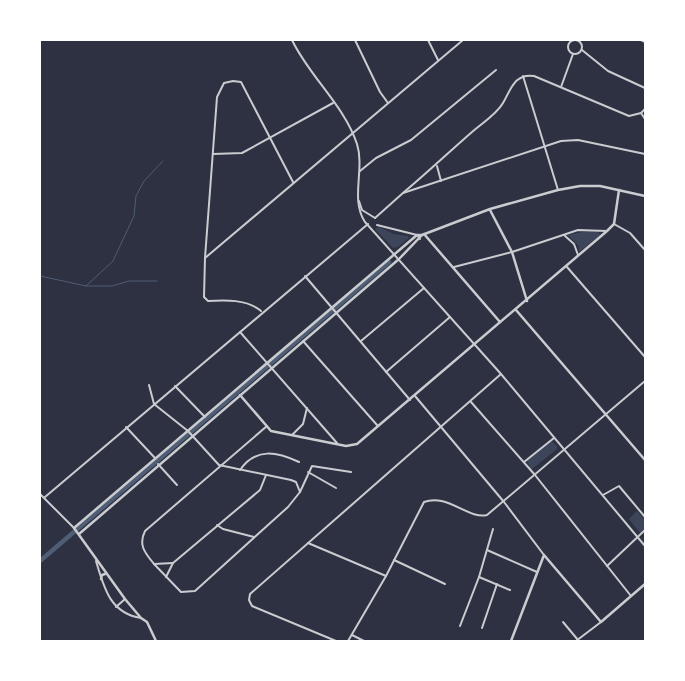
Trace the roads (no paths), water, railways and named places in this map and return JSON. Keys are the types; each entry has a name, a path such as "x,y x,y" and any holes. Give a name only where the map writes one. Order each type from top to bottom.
{"street":[{"path":"292,40 352,132 358,147 360,171 358,199 360,212 368,225 501,374 645,546"},
{"path":"355,40 380,92 388,103"},
{"path":"428,40 439,61"},
{"path":"205,258 463,40"},
{"path":"573,54 568,49 573,40 580,43 582,50 608,71 645,88"},
{"path":"641,40 645,42"},
{"path":"561,87 573,54 582,50"},
{"path":"360,171 400,144 411,140 496,70"},
{"path":"523,76 558,190"},
{"path":"375,218 497,110 515,81 523,76 534,76 629,116 641,113 645,109"},
{"path":"262,312 251,305 240,302 208,301 204,297 205,258 217,96 220,88 228,81 241,82 293,182"},
{"path":"213,154 239,154 270,139 333,103"},
{"path":"641,113 645,119"},
{"path":"403,193 561,141 578,140 645,154"},
{"path":"436,166 441,181"},
{"path":"368,225 377,225 423,235 490,209 558,190 580,186 600,186 644,195"},
{"path":"240,395 267,426 276,433 349,446 357,444 416,396 607,231 614,224 619,190"},
{"path":"358,199 362,210 375,218"},
{"path":"490,209 512,252 527,301"},
{"path":"45,497 174,385 305,275 368,225 371,217"},
{"path":"375,218 377,225"},
{"path":"614,224 630,233 645,250"},
{"path":"454,267 588,229 607,231"},
{"path":"417,235 420,239"},
{"path":"78,534 240,395 269,365 331,308 417,235"},
{"path":"74,528 204,417 269,365 303,341 399,259 423,235"},
{"path":"423,235 454,267 500,322"},
{"path":"564,235 574,244 578,256"},
{"path":"567,266 645,357"},
{"path":"305,275 410,400"},
{"path":"360,342 424,288"},
{"path":"516,310 645,460"},
{"path":"386,372 450,317"},
{"path":"239,331 337,443"},
{"path":"303,341 379,427"},
{"path":"336,641 252,606 249,600 250,594 501,374"},
{"path":"348,641 386,576 424,502 437,499 478,515 487,515 645,381"},
{"path":"149,385 154,404 188,431 219,465 291,480 296,482 300,492"},
{"path":"174,385 204,417"},
{"path":"416,396 504,502 544,555 601,622"},
{"path":"471,402 535,475 631,596"},
{"path":"292,436 303,424 306,408"},
{"path":"267,426 145,530 142,545 144,552 181,592 195,591 288,507 300,492 312,466 351,472"},
{"path":"126,427 156,459"},
{"path":"524,462 554,438"},
{"path":"240,470 248,459 262,454 274,454 299,462"},
{"path":"158,464 176,485"},
{"path":"308,472 336,488"},
{"path":"166,577 173,563 260,490 266,475"},
{"path":"603,495 619,486 645,517"},
{"path":"40,494 74,528 125,599 141,618 147,622 156,641"},
{"path":"217,525 223,529 254,537"},
{"path":"460,626 479,577 493,529"},
{"path":"607,566 645,530"},
{"path":"308,543 386,576"},
{"path":"487,550 537,572"},
{"path":"511,641 544,555"},
{"path":"394,560 445,584"},
{"path":"96,561 101,579 116,607 127,616 141,618"},
{"path":"154,564 173,563"},
{"path":"101,579 103,574 107,575"},
{"path":"479,577 510,590"},
{"path":"482,628 497,584"},
{"path":"562,622 577,640 645,584"},
{"path":"116,607 125,599"},
{"path":"352,635 364,641"}],"waterway":[{"path":"86,286 113,261 134,216 136,196 144,181 163,161"},
{"path":"40,561 389,262"},
{"path":"40,276 86,286 112,286 129,281 157,281"}]}
